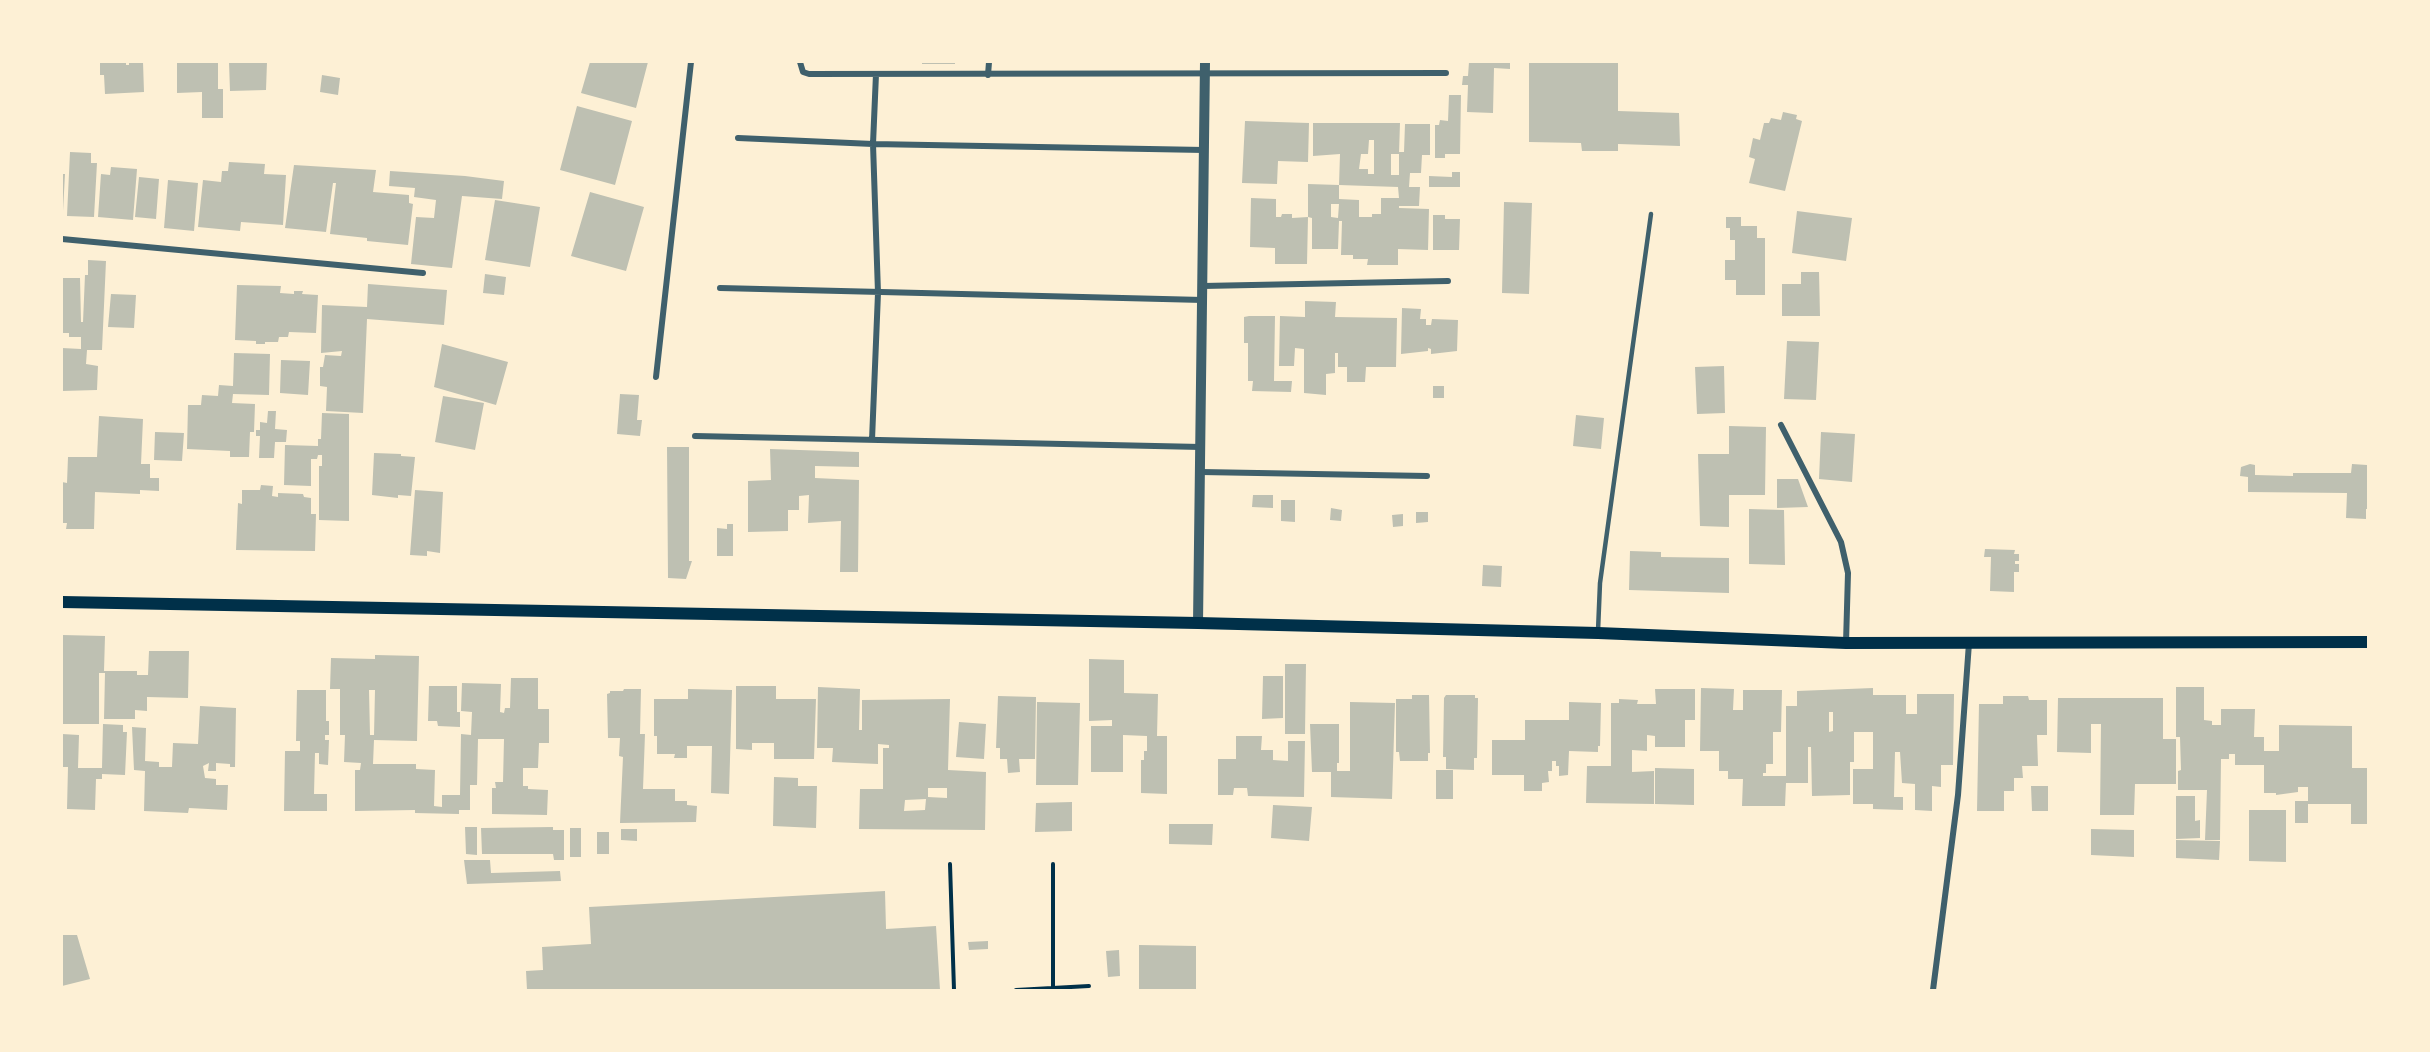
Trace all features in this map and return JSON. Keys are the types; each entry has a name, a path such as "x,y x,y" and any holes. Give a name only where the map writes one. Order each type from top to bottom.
{"main road":[{"path":"62,602 1198,623 1598,633 1846,643 2368,642"}],"street":[{"path":"656,377 691,62"},
{"path":"800,62 803,72 809,74 1446,73"},
{"path":"988,62 988,75"},
{"path":"1198,623 1206,62"},
{"path":"872,440 878,293 873,144 876,74"},
{"path":"738,138 873,144 1204,150"},
{"path":"62,239 423,273"},
{"path":"1203,286 1448,281"},
{"path":"720,288 1203,300"},
{"path":"1781,425 1841,542 1848,573 1846,643"},
{"path":"695,436 1201,447"},
{"path":"1201,472 1427,476"},
{"path":"1933,990 1958,795 1969,643"}],"lane":[{"path":"1598,633 1600,583 1651,214"}],"path":[{"path":"950,864 954,990"},
{"path":"1053,864 1053,989"},
{"path":"1016,990 1089,986"}],"building":[{"path":"126,62 126,65 129,65 129,62 143,62 144,92 105,94 104,75 100,75 100,63"},
{"path":"177,62 218,62 218,89 223,89 223,118 202,118 202,92 177,93"},
{"path":"229,62 267,62 266,90 230,91"},
{"path":"590,62 648,62 636,108 581,93"},
{"path":"922,62 955,62 955,64 922,64"},
{"path":"1469,62 1510,62 1510,69 1494,68 1493,113 1467,112 1468,85 1462,85 1463,76 1468,76"},
{"path":"1529,62 1618,62 1618,111 1679,113 1680,146 1618,144 1618,151 1582,151 1581,143 1529,142"},
{"path":"322,75 340,78 338,95 320,92"},
{"path":"1449,95 1461,95 1460,154 1445,154 1445,158 1435,158 1435,125 1439,125 1440,120 1448,121"},
{"path":"577,106 632,121 615,185 560,170"},
{"path":"1783,112 1797,115 1796,119 1802,121 1785,191 1749,183 1755,159 1749,157 1753,138 1760,140 1764,123 1769,123 1771,118 1781,120"},
{"path":"1245,121 1309,123 1308,162 1278,161 1277,184 1242,183"},
{"path":"1313,123 1400,123 1399,152 1404,152 1405,124 1430,124 1430,155 1422,155 1421,173 1410,173 1409,187 1420,187 1419,206 1399,206 1399,208 1429,209 1428,250 1398,249 1398,265 1367,265 1368,259 1353,259 1353,255 1341,255 1342,221 1339,221 1338,249 1312,249 1312,218 1308,217 1308,184 1339,185 1340,154 1313,156","holes":["1369,140 1374,140 1374,174 1368,174 1368,169 1359,169 1361,154 1368,154","1391,154 1399,154 1399,175 1391,175","1339,185 1398,187 1399,198 1381,198 1381,214 1372,214 1372,217 1359,217 1359,200 1339,199","1331,204 1339,204 1338,218 1331,217"]},
{"path":"70,152 91,153 91,163 97,163 94,217 67,216"},
{"path":"229,162 265,164 264,174 286,175 283,225 241,222 240,231 198,227 203,180 221,182 222,171 228,171"},
{"path":"294,165 376,170 373,192 409,195 409,203 413,204 408,245 330,234 336,183 333,183 326,232 285,228"},
{"path":"111,167 137,169 133,220 98,217 101,174 110,175"},
{"path":"390,171 504,181 502,199 462,196 452,268 411,264 416,217 434,218 436,200 414,197 415,188 389,186"},
{"path":"1452,172 1460,172 1460,187 1429,187 1429,176 1452,177"},
{"path":"62,174 65,174 63,211 62,211"},
{"path":"139,177 159,179 156,219 135,217"},
{"path":"168,180 198,183 194,231 164,228"},
{"path":"590,192 644,207 626,271 571,256"},
{"path":"1251,198 1276,199 1276,217 1281,217 1282,214 1292,214 1292,218 1308,217 1307,264 1275,264 1275,248 1250,247"},
{"path":"495,200 540,207 530,267 485,260"},
{"path":"1504,202 1532,203 1529,294 1502,293"},
{"path":"1797,211 1852,218 1846,261 1792,253"},
{"path":"1433,215 1445,215 1445,219 1460,219 1459,250 1433,250"},
{"path":"1726,217 1741,217 1741,226 1757,226 1757,238 1765,238 1765,295 1736,295 1736,280 1725,280 1725,260 1735,260 1735,240 1730,240 1730,228 1726,228"},
{"path":"88,260 106,261 102,350 87,350 86,364 98,366 97,390 62,391 62,348 81,349 81,337 69,337 69,333 62,333 62,278 80,278 81,322 83,322"},
{"path":"1801,272 1819,272 1820,316 1782,316 1782,284 1801,284"},
{"path":"485,274 506,277 504,295 483,293"},
{"path":"368,284 447,290 444,325 367,319 363,413 326,411 327,387 320,386 320,367 323,367 325,355 341,356 342,351 321,353 322,305 367,307"},
{"path":"237,285 281,286 280,293 294,294 294,291 303,291 302,294 318,295 316,333 289,332 288,337 279,337 278,342 265,342 265,344 235,340"},
{"path":"111,294 136,295 134,328 108,327"},
{"path":"1305,301 1336,302 1335,317 1397,318 1396,367 1366,367 1365,382 1347,382 1347,367 1338,367 1338,353 1335,353 1335,373 1326,374 1326,395 1304,393 1304,349 1295,348 1294,366 1279,366 1280,316 1305,317"},
{"path":"1402,308 1421,309 1420,319 1426,319 1426,325 1431,325 1432,319 1458,320 1457,351 1431,354 1431,349 1428,348 1428,351 1401,354"},
{"path":"1275,316 1274,381 1292,381 1291,392 1252,391 1253,381 1248,381 1248,343 1244,343 1244,317"},
{"path":"1787,341 1819,342 1816,400 1784,399"},
{"path":"442,344 508,362 496,405 434,387"},
{"path":"234,353 270,354 269,395 233,394 232,403 255,404 254,432 250,432 249,457 230,457 230,451 187,449 188,405 201,405 202,395 218,396 219,385 233,386"},
{"path":"281,360 310,361 308,395 280,393"},
{"path":"1724,366 1725,413 1697,414 1695,367"},
{"path":"1433,386 1444,386 1444,398 1433,398"},
{"path":"620,394 639,395 637,420 642,420 640,436 617,434"},
{"path":"443,396 484,403 475,450 435,442"},
{"path":"268,411 276,411 275,429 287,430 286,442 275,442 274,458 259,458 260,436 256,436 256,430 260,430 260,422 267,423"},
{"path":"322,413 349,414 349,521 319,520 319,466 322,466 322,455 318,455 317,459 311,459 311,486 284,485 285,445 318,446 318,439 321,439"},
{"path":"1576,415 1604,418 1601,449 1573,446"},
{"path":"99,416 143,419 141,464 150,464 150,478 159,478 159,491 140,490 140,494 95,492 94,529 66,529 67,523 62,523 62,482 67,483 68,457 97,457"},
{"path":"1729,426 1766,427 1765,495 1729,495 1729,527 1700,526 1698,454 1729,454"},
{"path":"155,432 184,433 182,461 154,460"},
{"path":"1821,432 1855,434 1852,482 1819,479"},
{"path":"667,447 689,447 689,561 692,561 686,579 668,578"},
{"path":"770,449 859,452 859,467 815,466 815,478 859,480 858,572 840,572 841,521 808,523 809,495 799,496 799,510 788,510 788,531 748,532 748,481 771,480"},
{"path":"374,453 415,457 411,496 398,495 398,498 372,495"},
{"path":"2250,464 2255,465 2255,475 2293,476 2293,473 2351,473 2352,464 2367,465 2368,509 2366,509 2366,519 2346,518 2347,493 2248,492 2248,477 2240,476 2241,467"},
{"path":"1777,479 1798,479 1808,507 1777,508"},
{"path":"261,485 273,486 272,496 278,497 278,493 303,494 304,497 311,498 311,514 316,514 315,551 236,550 238,503 242,504 242,490 260,490"},
{"path":"415,490 443,492 440,553 427,551 427,556 410,555"},
{"path":"1253,495 1273,495 1273,508 1252,507"},
{"path":"1281,500 1295,500 1295,522 1281,521"},
{"path":"1331,508 1342,510 1341,521 1330,520"},
{"path":"1749,509 1784,510 1785,565 1749,564"},
{"path":"1416,512 1428,512 1428,522 1416,523"},
{"path":"1403,514 1403,526 1393,527 1392,515"},
{"path":"727,524 733,524 733,556 717,556 717,528 727,529"},
{"path":"1985,549 2015,550 2014,554 2019,554 2019,561 2015,561 2015,564 2019,564 2019,572 2014,572 2014,592 1990,591 1991,557 1984,557"},
{"path":"1630,551 1661,552 1661,557 1729,558 1729,593 1629,590"},
{"path":"1483,565 1502,566 1501,587 1482,586"},
{"path":"62,635 105,636 104,671 137,671 137,675 148,675 149,651 189,651 188,698 147,697 147,711 135,710 135,719 104,719 105,673 99,673 99,724 62,724"},
{"path":"375,655 419,656 417,741 374,740 373,764 416,764 416,769 435,770 434,806 442,807 442,795 460,795 461,734 471,735 472,712 461,711 462,683 501,684 500,712 504,713 505,708 510,708 511,678 538,678 538,709 549,709 549,743 539,743 538,768 523,768 523,786 528,786 528,789 548,790 547,815 492,814 492,788 496,788 495,782 503,782 504,739 478,739 477,785 470,785 470,810 459,810 459,814 415,813 415,810 355,811 355,770 360,770 361,763 344,762 345,735 340,735 340,689 330,689 331,658 375,659","holes":["369,690 375,690 374,735 370,735"]},
{"path":"1089,659 1124,660 1124,693 1158,694 1157,736 1167,736 1167,794 1141,793 1141,760 1144,760 1144,751 1147,751 1147,736 1123,735 1123,772 1091,772 1091,726 1112,726 1112,720 1089,721"},
{"path":"1285,664 1306,664 1305,734 1285,734"},
{"path":"1263,676 1283,676 1283,718 1262,719"},
{"path":"429,686 457,686 457,712 460,712 460,727 438,726 437,721 428,721"},
{"path":"736,686 776,686 776,699 816,699 814,759 774,759 774,743 752,743 752,750 736,749"},
{"path":"818,687 860,689 859,730 862,730 862,700 950,699 948,770 986,772 985,830 859,829 860,789 883,789 883,748 889,748 889,745 878,744 878,764 832,762 833,748 817,748","holes":["928,788 947,788 947,798 928,797","926,799 925,810 904,811 905,800"]},
{"path":"2176,687 2204,687 2204,720 2212,721 2212,725 2221,725 2221,709 2255,709 2254,737 2264,737 2264,751 2279,751 2279,725 2352,726 2352,768 2368,768 2368,824 2351,824 2351,804 2308,804 2308,823 2295,823 2295,801 2308,801 2308,787 2298,787 2298,792 2276,795 2276,793 2264,793 2264,765 2235,765 2235,754 2229,754 2229,759 2221,759 2220,840 2205,840 2207,790 2178,790 2178,771 2181,770 2180,737 2176,737"},
{"path":"1701,688 1734,689 1733,710 1743,710 1743,690 1782,690 1781,732 1773,732 1773,764 1766,764 1766,773 1763,773 1763,776 1786,776 1786,706 1797,706 1797,691 1873,688 1873,695 1906,695 1906,714 1917,714 1917,694 1954,694 1953,765 1941,765 1941,787 1932,786 1932,811 1915,810 1915,784 1902,783 1900,752 1895,752 1894,797 1903,797 1903,810 1873,809 1873,804 1853,804 1853,769 1873,769 1873,732 1854,732 1854,762 1850,762 1850,795 1812,796 1811,747 1808,747 1808,783 1786,783 1785,806 1742,806 1743,779 1728,779 1728,771 1719,771 1719,751 1700,751","holes":["1829,712 1833,712 1833,731 1829,732"]},
{"path":"624,689 641,689 640,734 645,734 643,789 675,789 675,801 687,801 687,805 697,806 696,822 620,823 623,757 619,756 620,738 608,738 607,694 610,691 623,691"},
{"path":"688,689 732,690 729,794 711,793 712,746 687,746 687,758 674,758 675,754 657,754 657,736 654,736 654,699 688,699"},
{"path":"1655,689 1695,689 1695,720 1685,720 1685,747 1655,747 1655,736 1647,735 1647,751 1632,750 1632,772 1654,771 1654,804 1586,803 1587,766 1611,766 1611,703 1619,703 1619,699 1638,700 1637,704 1656,704"},
{"path":"297,690 326,690 326,721 329,721 329,735 325,735 325,740 329,740 328,765 319,764 319,753 315,753 314,794 327,794 327,811 284,811 285,751 300,751 300,741 296,741"},
{"path":"1412,695 1429,695 1430,753 1428,753 1428,761 1400,761 1399,752 1396,752 1396,699 1412,699"},
{"path":"1446,695 1475,695 1475,698 1478,698 1477,758 1474,758 1474,770 1446,769 1446,757 1443,757 1444,698"},
{"path":"998,696 1036,697 1035,759 1019,759 1020,772 1008,773 1007,759 1000,759 1000,748 996,748"},
{"path":"2003,696 2028,696 2029,700 2047,700 2047,735 2037,735 2038,766 2022,766 2023,778 2014,778 2014,791 2004,791 2004,811 1977,811 1979,704 2003,704"},
{"path":"2058,698 2163,698 2163,739 2176,739 2176,784 2135,784 2134,815 2100,815 2101,724 2091,724 2091,753 2057,752"},
{"path":"1037,702 1080,703 1078,785 1036,785"},
{"path":"1350,702 1395,703 1392,799 1331,797 1331,772 1312,772 1310,724 1339,724 1337,771 1350,771"},
{"path":"1569,702 1601,703 1598,752 1569,751 1568,775 1559,776 1559,766 1556,766 1556,761 1552,761 1552,771 1548,771 1549,782 1542,783 1542,791 1524,791 1524,775 1492,775 1492,740 1525,740 1525,720 1569,720"},
{"path":"200,706 236,708 235,767 230,767 230,764 216,763 216,771 208,771 209,763 203,766 205,778 216,779 216,785 228,785 227,810 189,808 188,813 144,811 145,771 134,770 132,727 146,728 145,761 159,762 159,767 172,767 173,743 198,744"},
{"path":"959,722 986,724 984,759 956,757"},
{"path":"103,724 123,725 123,732 127,732 125,775 102,774 102,779 96,779 95,810 67,809 68,767 62,767 62,734 79,735 78,768 102,768"},
{"path":"1236,736 1262,736 1261,750 1273,750 1273,760 1288,761 1288,741 1305,741 1304,797 1248,796 1247,788 1234,788 1233,795 1218,795 1218,759 1236,759"},
{"path":"1655,768 1694,769 1694,805 1655,804"},
{"path":"1436,770 1453,770 1453,799 1436,799"},
{"path":"774,777 798,778 798,786 817,786 816,828 773,826"},
{"path":"2031,786 2048,786 2048,811 2032,811"},
{"path":"2176,796 2195,796 2195,821 2200,820 2200,838 2176,839"},
{"path":"1072,802 1072,831 1035,832 1036,803"},
{"path":"1273,805 1312,807 1309,841 1271,838"},
{"path":"2249,810 2286,810 2286,862 2249,861"},
{"path":"1169,824 1213,824 1212,845 1169,844"},
{"path":"465,827 477,827 477,855 466,854"},
{"path":"553,827 553,830 564,830 564,860 554,860 553,854 482,854 481,828"},
{"path":"570,828 581,828 581,857 570,857"},
{"path":"621,829 637,829 637,841 621,840"},
{"path":"2091,829 2134,830 2134,857 2091,855"},
{"path":"597,832 609,832 609,854 597,854"},
{"path":"2176,840 2220,841 2219,860 2176,858"},
{"path":"464,860 490,860 491,873 560,871 561,881 467,884"},
{"path":"885,891 886,929 936,926 940,990 527,990 526,971 543,970 542,947 591,944 589,907"},
{"path":"62,935 77,935 90,979 62,986"},
{"path":"988,941 988,949 969,950 968,942"},
{"path":"1139,945 1196,946 1196,990 1139,990"},
{"path":"1119,950 1120,976 1108,977 1106,951"}]}
